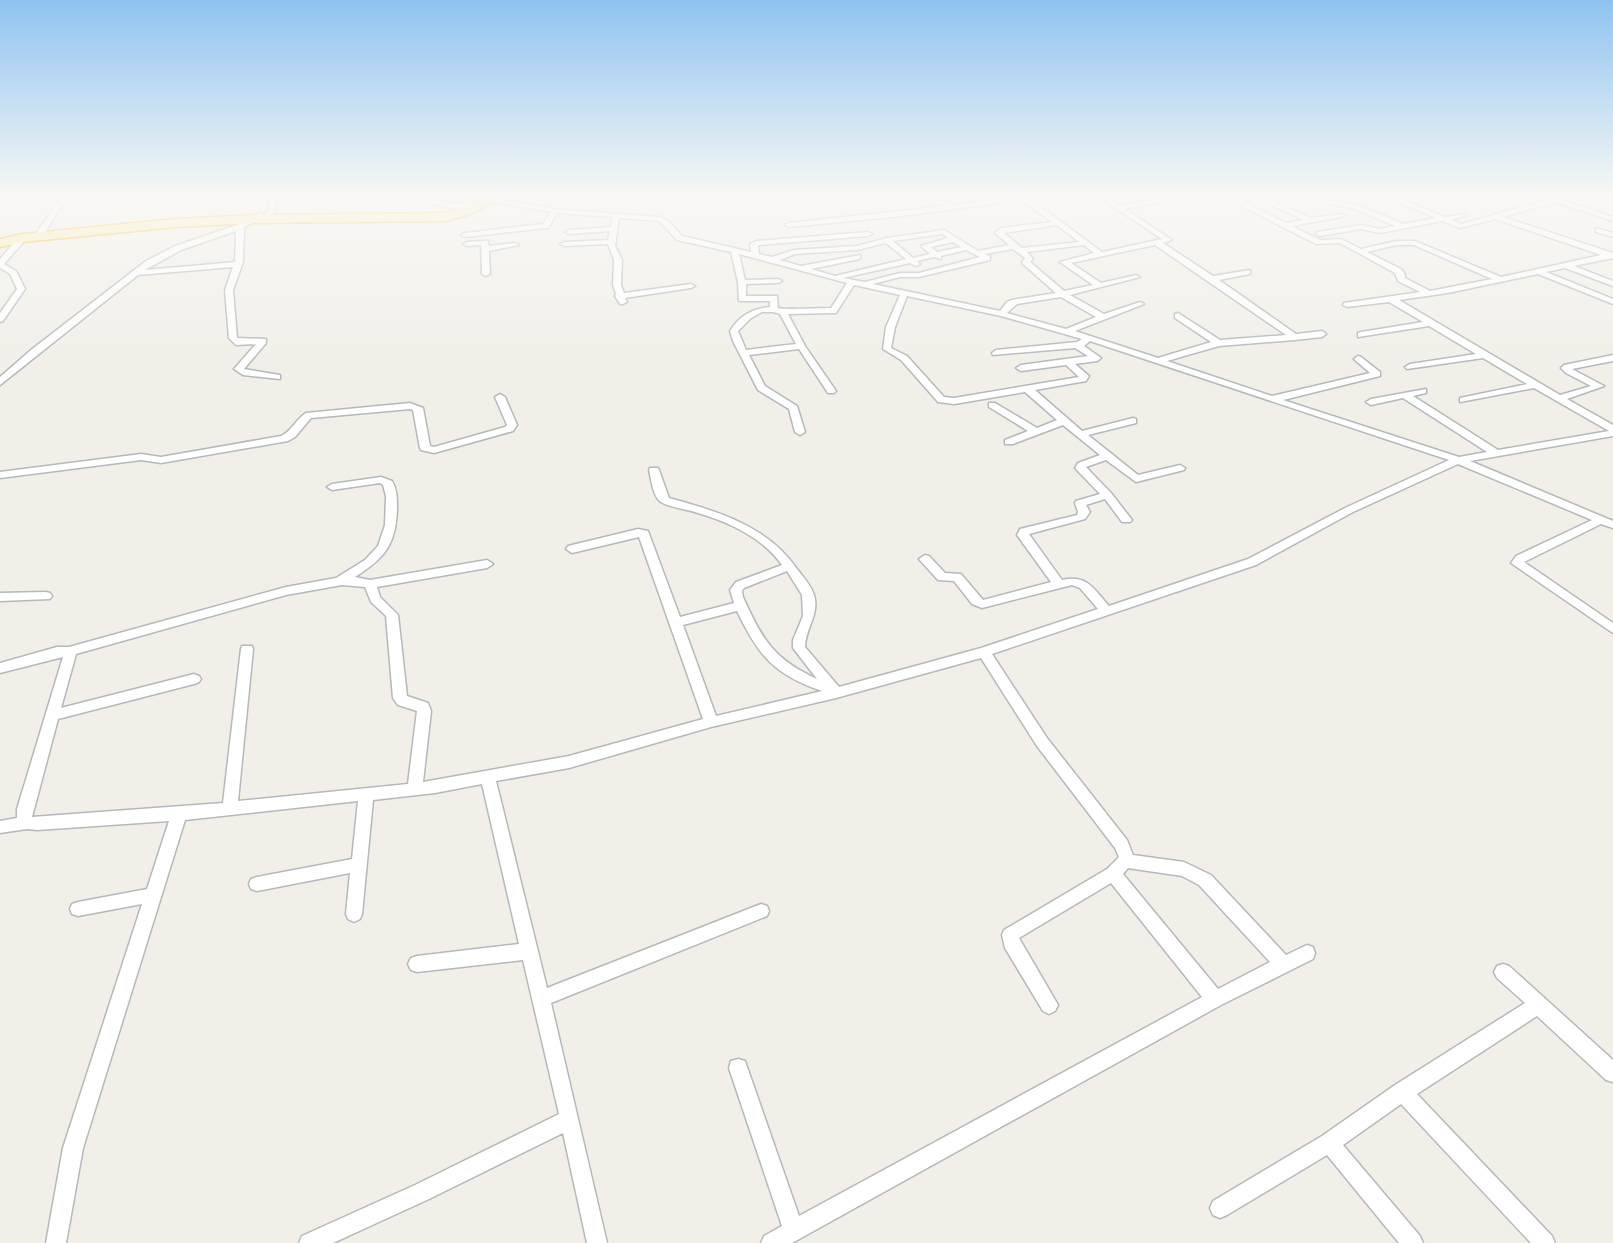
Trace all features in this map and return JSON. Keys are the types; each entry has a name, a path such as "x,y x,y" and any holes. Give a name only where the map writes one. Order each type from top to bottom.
{"street":[{"path":"0,319 21,289 13,273 0,264 10,253"},
{"path":"2,378 149,263 168,253"},
{"path":"239,253 239,262 229,290 233,338 236,342 263,341 239,370 276,376"},
{"path":"485,253 486,274"},
{"path":"614,253 618,260 617,286 621,299 691,286"},
{"path":"735,253 742,282 742,299 774,298 778,310 831,392"},
{"path":"747,253 834,278 1002,314 1089,338 1439,452 1613,525"},
{"path":"772,260 791,253"},
{"path":"903,253 927,273"},
{"path":"834,278 944,253"},
{"path":"864,284 900,275 927,273 987,258 978,253"},
{"path":"1023,253 1029,259 1026,262 1062,294 1103,318"},
{"path":"1100,286 1064,264 1066,261 1105,253"},
{"path":"1172,253 1295,337"},
{"path":"1363,253 1398,271 1401,274 1401,279 1429,294"},
{"path":"1441,253 1502,280"},
{"path":"935,255 952,267"},
{"path":"1347,305 1429,294 1612,256"},
{"path":"802,268 856,257"},
{"path":"137,273 238,264"},
{"path":"1567,266 1613,284"},
{"path":"1211,279 1247,272"},
{"path":"1540,272 1613,302"},
{"path":"1002,314 1011,303 1062,294 1136,277"},
{"path":"742,282 778,281"},
{"path":"800,432 794,408 784,400 761,388 736,342 734,331 737,326 754,312 778,310 833,311 852,282"},
{"path":"905,292 892,322 887,339 887,349 904,358 941,400 954,401 1084,378 1069,363"},
{"path":"1391,300 1535,385 1613,428"},
{"path":"1066,332 1140,304"},
{"path":"1178,316 1218,343"},
{"path":"1361,335 1430,323"},
{"path":"1158,361 1218,343 1322,334"},
{"path":"996,353 1078,345 1089,338"},
{"path":"1022,368 1096,358 1078,345"},
{"path":"743,353 801,346"},
{"path":"1410,367 1484,355"},
{"path":"1560,398 1599,386 1569,371 1566,369 1567,366 1613,358"},
{"path":"1273,399 1377,374 1358,359"},
{"path":"1462,400 1535,385"},
{"path":"1028,389 1064,421 1136,479 1180,468"},
{"path":"1371,402 1423,392"},
{"path":"1406,396 1494,452"},
{"path":"0,475 141,457 162,460 274,441 292,436 302,418 309,415 410,406 418,408 425,448 434,450 509,429 512,425 500,397"},
{"path":"992,404 1036,432"},
{"path":"1009,442 1064,421"},
{"path":"1081,434 1133,421"},
{"path":"0,827 179,814 415,789 569,762 711,722 984,652 1252,562 1349,510 1458,460 1494,452 1613,433"},
{"path":"1108,456 1082,465 1080,468 1107,494 1126,520"},
{"path":"654,470 662,497 665,500 721,516 743,527 771,546 790,566 808,595 810,609 810,616 799,640 799,648 834,691"},
{"path":"332,487 381,480 388,483 391,488 391,518 385,546 381,554 337,583"},
{"path":"1058,583 1023,535 1024,532 1081,517 1084,512 1080,503 1107,494"},
{"path":"1601,520 1520,559 1517,563 1613,629"},
{"path":"572,549 638,533 644,534 711,722"},
{"path":"925,559 942,577 957,577 976,601 982,604 1058,583 1073,581 1080,582 1106,610"},
{"path":"0,668 56,652 69,652 136,631 270,596 337,583 370,584 486,564"},
{"path":"790,566 740,585 736,590 740,606 765,651 775,660 820,687 834,691"},
{"path":"370,584 375,599 392,615 400,698 403,701 417,704 424,711 415,789"},
{"path":"0,597 46,596"},
{"path":"676,622 740,606"},
{"path":"230,809 247,649"},
{"path":"27,824 24,817 25,810 70,659 69,652"},
{"path":"984,652 1042,742 1122,845 1127,860 1113,874 1010,935 1011,942 1048,1005"},
{"path":"53,715 194,679"},
{"path":"488,777 570,1119 597,1243"},
{"path":"354,914 366,794"},
{"path":"56,1243 73,1148 179,814"},
{"path":"1124,861 1184,869 1205,880 1284,965"},
{"path":"258,884 359,864"},
{"path":"1113,874 1215,1000"},
{"path":"78,909 153,896"},
{"path":"540,999 761,912"},
{"path":"417,964 529,951"},
{"path":"771,1243 1215,1000 1307,953"},
{"path":"1503,972 1613,1073"},
{"path":"1220,1208 1328,1143 1402,1092 1538,1005"},
{"path":"738,1068 794,1230"},
{"path":"1402,1092 1545,1243"},
{"path":"309,1243 422,1192 570,1119"},
{"path":"1328,1143 1413,1243"}]}
